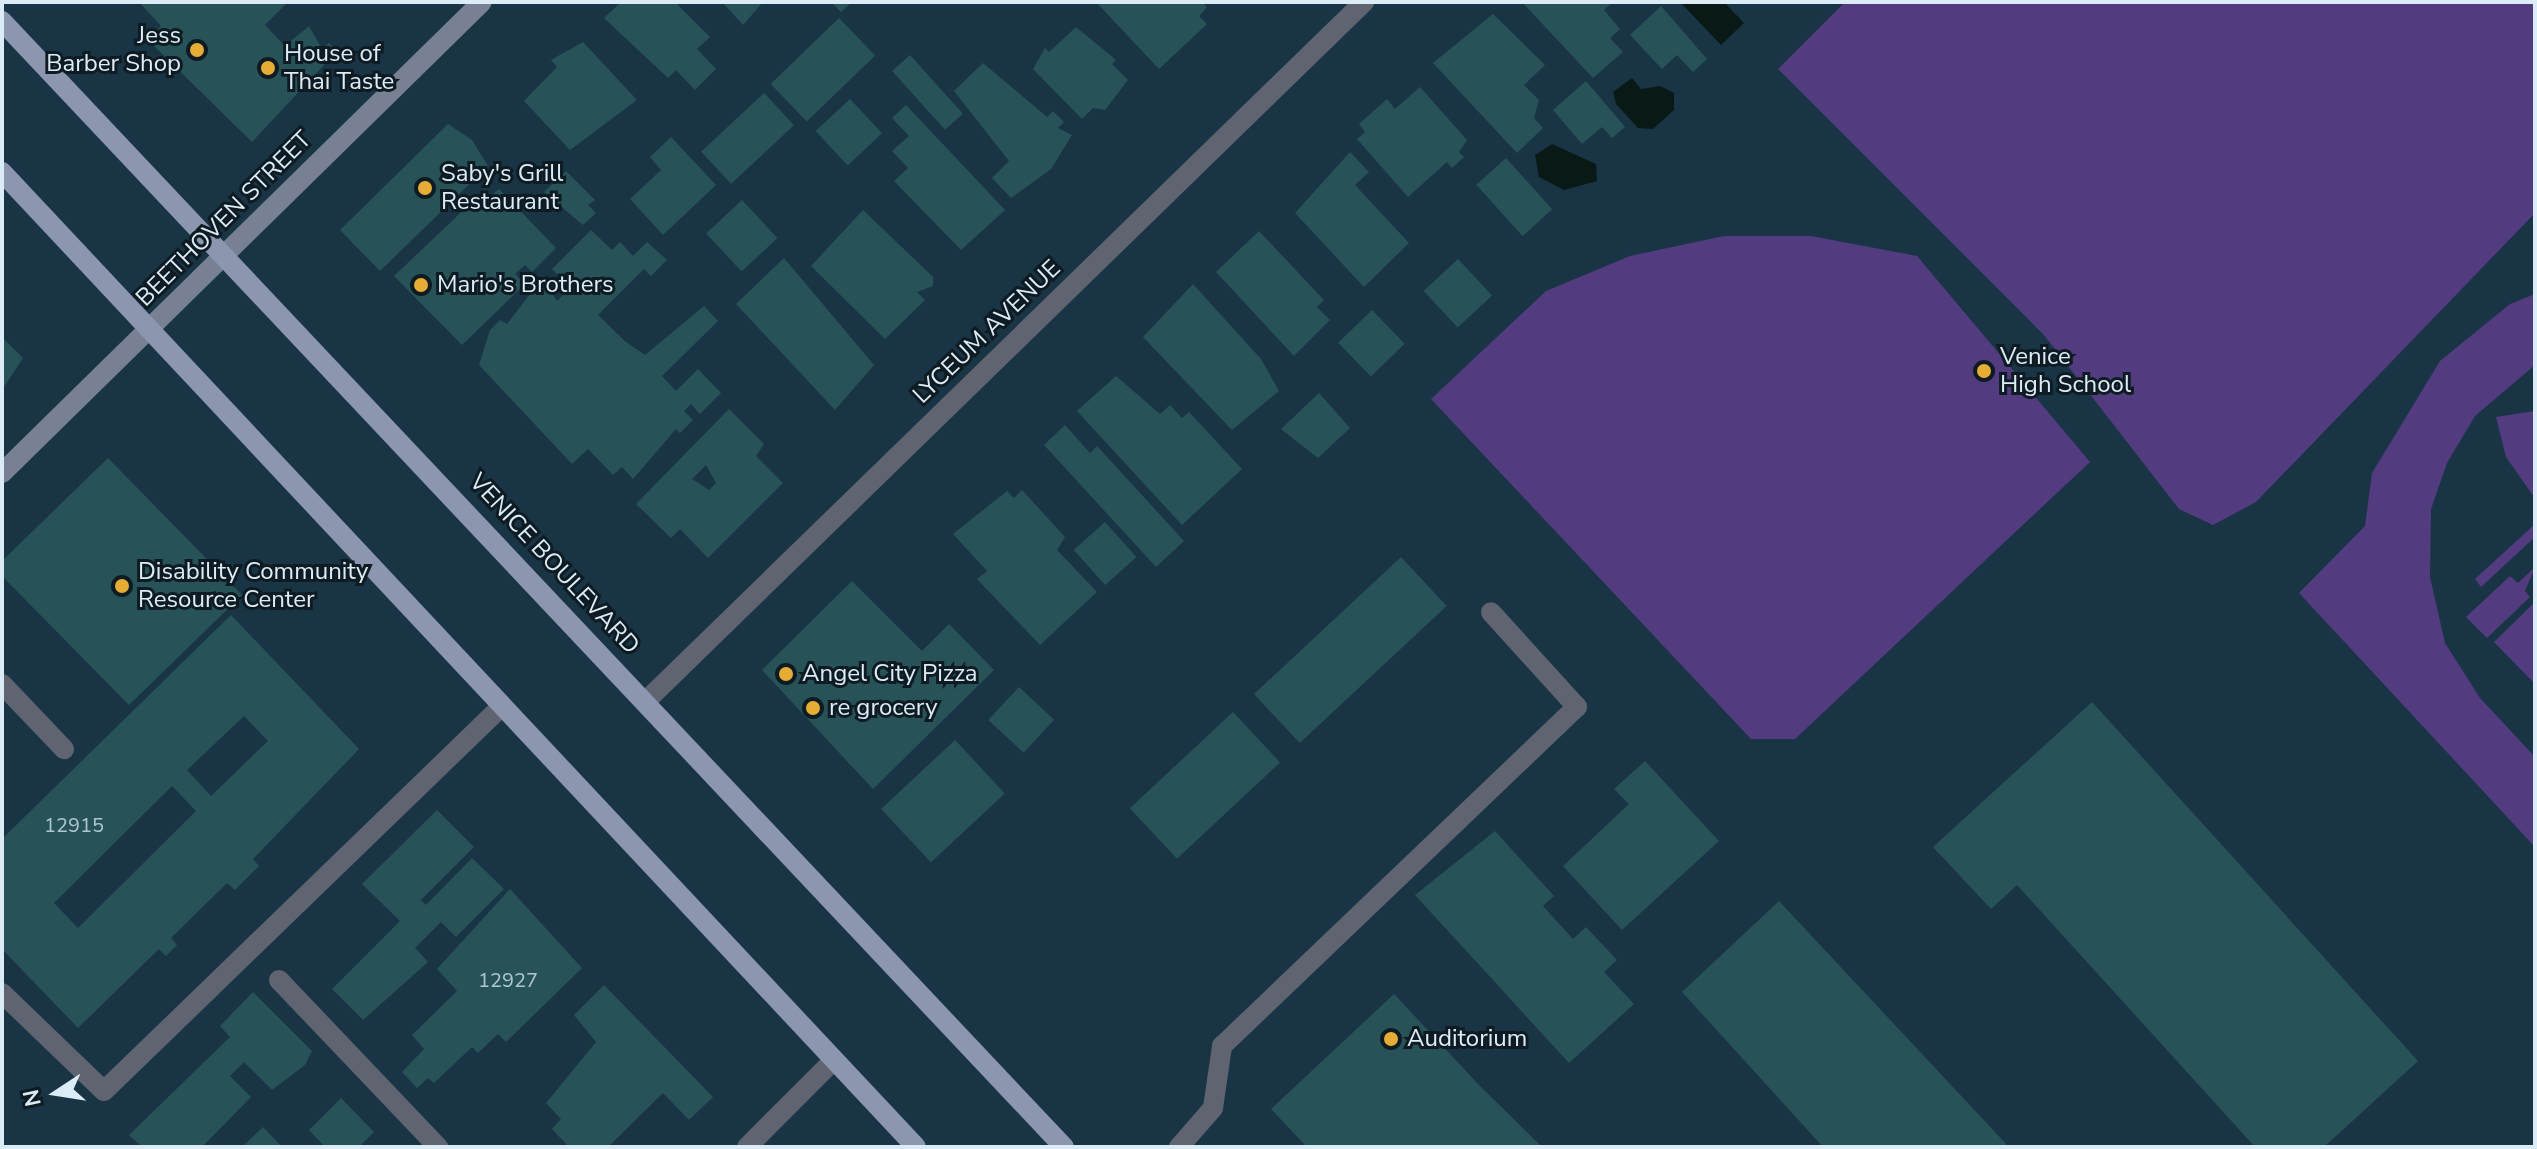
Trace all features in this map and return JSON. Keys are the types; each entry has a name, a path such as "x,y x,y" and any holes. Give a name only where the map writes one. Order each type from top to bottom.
{"main road":[{"name":"VENICE BOULEVARD","path":"2,21 647,700 1064,1147"},
{"path":"2,172 916,1147"}],"street":[{"name":"BEETHOVEN STREET","path":"2,473 482,2"},
{"name":"LYCEUM AVENUE","path":"647,700 1364,2"},
{"path":"1179,1147 1213,1108 1222,1046 1577,707 1491,612"},
{"path":"2,684 64,749"},
{"path":"2,993 104,1091 502,706"},
{"path":"279,980 438,1147"},
{"path":"747,1147 834,1060"}],"shaded area":[{"path":"1680,2 1724,2 1744,23 1721,45"},
{"path":"1845,2 2535,2 2535,213 2256,502 2213,525 2179,509 2044,335 1778,69"},
{"path":"1632,78 1641,89 1660,86 1674,93 1674,110 1653,129 1638,128 1616,104 1613,92"},
{"path":"1552,144 1596,164 1597,181 1564,190 1539,177 1535,155"},
{"path":"1724,236 1811,236 1917,256 2090,462 1795,739 1751,739 1431,399 1546,291 1630,256"},
{"path":"2535,294 2535,365 2475,416 2447,463 2431,509 2430,577 2445,643 2480,698 2535,757 2535,847 2299,593 2365,526 2372,473 2440,361 2510,304"},
{"path":"2535,411 2534,497 2506,457 2496,417"},
{"path":"2535,524 2535,537 2481,587 2475,579"},
{"path":"2535,567 2525,591 2530,597 2487,638 2466,617 2510,576 2518,583"},
{"path":"2535,602 2535,684 2494,642"}],"building":[{"path":"139,2 288,2 265,25 285,46 309,26 322,49 329,43 337,51 252,142 148,40 161,26"},
{"path":"621,2 675,2 710,37 697,49 716,69 695,90 676,70 668,78 604,18"},
{"path":"722,2 763,2 743,25"},
{"path":"831,2 852,2 841,12"},
{"path":"1096,2 1202,2 1207,7 1199,16 1207,24 1159,69"},
{"path":"1522,2 1613,2 1604,10 1620,29 1610,38 1623,52 1593,78"},
{"path":"1661,6 1707,59 1693,72 1677,55 1662,69 1630,35"},
{"path":"1493,14 1545,65 1524,85 1539,100 1534,118 1543,128 1517,153 1433,63"},
{"path":"839,18 875,55 807,121 771,84"},
{"path":"1076,27 1116,60 1112,64 1128,80 1105,110 1093,108 1082,119 1033,69 1045,48 1049,52"},
{"path":"583,42 637,100 570,150 524,101 557,67 551,60"},
{"path":"910,55 963,114 945,130 892,71"},
{"path":"983,63 1047,117 1053,111 1064,122 1058,128 1072,135 1051,169 1011,198 992,178 1009,161 954,91"},
{"path":"1586,81 1625,127 1612,138 1602,127 1582,144 1553,110"},
{"path":"1420,87 1467,140 1459,152 1464,157 1452,168 1447,162 1408,197 1357,139 1365,132 1359,124 1387,99 1395,109"},
{"path":"764,93 794,125 731,184 701,152"},
{"path":"850,99 882,133 848,165 816,131"},
{"path":"906,105 1005,210 961,250 894,181 908,168 892,151 909,136 892,118"},
{"name":"Saby's Grill Restaurant","path":"448,124 472,140 488,166 380,271 340,230"},
{"path":"671,137 716,185 663,235 630,199 661,170 650,157"},
{"path":"1350,152 1369,172 1355,185 1409,243 1364,287 1295,213"},
{"path":"1506,158 1552,209 1522,236 1476,185"},
{"path":"566,171 595,200 588,205 596,213 583,225 544,192"},
{"path":"499,189 556,248 532,272 525,265 515,274 525,284 462,345 394,276 471,203 476,208"},
{"path":"742,200 777,238 742,271 706,233"},
{"path":"863,210 933,277 933,286 917,292 925,300 885,339 811,266"},
{"path":"591,230 612,250 620,242 633,256 647,242 667,260 651,276 644,269 598,315 626,342 645,355 704,306 718,321 662,376 676,391 698,369 721,393 700,414 691,404 684,411 693,420 680,433 676,429 633,479 622,467 613,475 588,449 572,464 479,365 490,330 500,320 507,324 537,285 547,284 557,301 571,287 552,269"},
{"path":"1259,231 1324,300 1317,307 1330,320 1294,356 1216,272"},
{"path":"784,258 874,365 835,410 736,304"},
{"path":"1458,259 1492,296 1458,328 1424,291"},
{"path":"1193,284 1261,359 1279,391 1232,430 1143,337"},
{"path":"1372,310 1405,344 1371,376 1338,343"},
{"path":"2,337 23,358 2,390"},
{"path":"1116,376 1160,414 1170,405 1182,418 1189,412 1242,469 1182,525 1077,411"},
{"path":"1319,393 1350,428 1318,458 1281,429"},
{"path":"729,409 764,444 756,456 783,483 708,558 680,529 671,538 636,504","holes":["706,465 716,483 709,490 692,479"]},
{"path":"1065,425 1090,453 1097,446 1184,541 1156,567 1044,445"},
{"name":"Disability Community Resource Center","path":"108,458 242,595 129,705 2,576 2,561"},
{"path":"1022,490 1065,537 1057,550 1097,592 1040,645 977,579 987,571 953,534 1007,491 1014,498"},
{"path":"1105,522 1136,557 1105,585 1074,550"},
{"path":"1401,557 1447,606 1300,743 1254,694"},
{"path":"852,581 922,651 949,624 994,670 873,789 762,670"},
{"path":"231,615 359,749 253,859 259,866 235,890 227,883 171,938 177,945 166,956 159,949 78,1028 2,949 2,839","holes":["244,716 268,741 211,796 187,770","172,786 196,811 78,928 54,903"]},
{"path":"1019,687 1054,720 1023,753 988,720"},
{"path":"2092,702 2418,1061 2324,1147 2255,1147 2017,885 1991,909 1933,847"},
{"path":"1233,712 1280,762 1177,859 1130,808"},
{"path":"955,740 1005,793 931,862 881,809"},
{"path":"1645,761 1719,841 1622,930 1563,866 1629,804 1614,789"},
{"path":"437,810 474,847 421,900 426,905 472,858 504,889 456,937 441,922 415,948 428,962 363,1020 332,989 400,921 362,884"},
{"path":"1495,831 1554,896 1543,906 1573,939 1586,927 1617,960 1604,972 1634,1004 1569,1063 1415,895"},
{"path":"510,889 582,968 506,1042 498,1034 478,1053 472,1047 434,1083 428,1078 417,1088 402,1072 424,1049 412,1035 457,991 437,969"},
{"path":"1779,901 2009,1147 1823,1147 1682,992"},
{"path":"604,985 713,1097 689,1120 663,1093 608,1147 569,1147 552,1129 561,1119 546,1103 596,1042 574,1015"},
{"path":"253,992 312,1051 305,1065 272,1090 244,1062 230,1076 251,1097 202,1147 142,1147 129,1135 230,1037 220,1026"},
{"name":"Auditorium","path":"1394,994 1542,1147 1307,1147 1271,1109"},
{"path":"341,1098 374,1132 359,1147 325,1147 309,1130"},
{"path":"263,1127 282,1147 242,1147"}],"place":[{"name":"Jess Barber Shop","path":"197,50"},
{"name":"House of Thai Taste","path":"268,68"},
{"name":"Saby's Grill Restaurant","path":"425,188"},
{"name":"Mario's Brothers","path":"421,285"},
{"name":"Venice High School","path":"1984,371"},
{"name":"Disability Community Resource Center","path":"122,586"},
{"name":"Angel City Pizza","path":"786,674"},
{"name":"re grocery","path":"813,708"},
{"name":"Auditorium","path":"1391,1039"}]}
